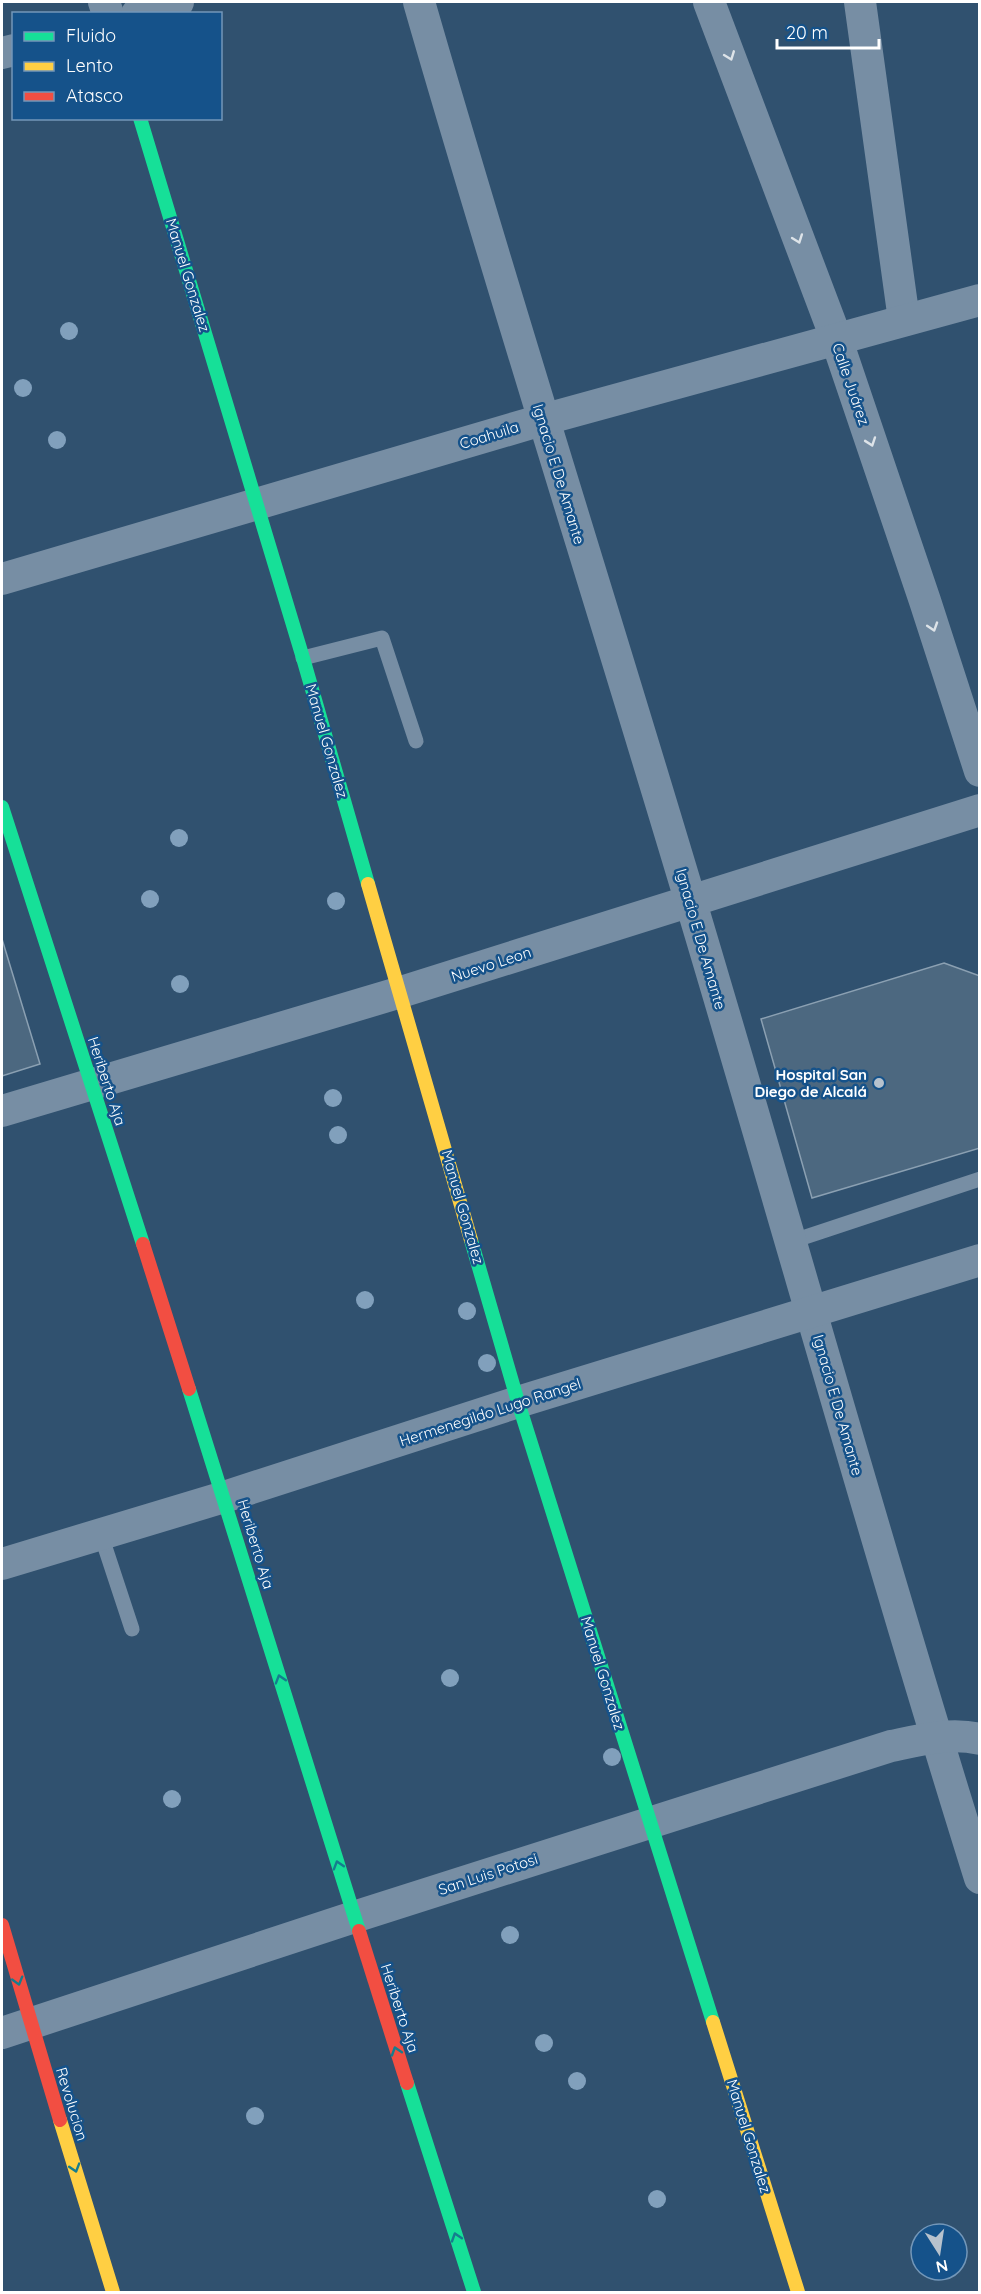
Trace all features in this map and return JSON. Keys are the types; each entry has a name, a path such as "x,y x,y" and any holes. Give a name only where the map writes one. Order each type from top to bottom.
{"street":[{"path":"143,12 178,2"},
{"name":"Ignacio E De Amante","path":"419,2 542,420 690,900 936,1737 980,1878"},
{"name":"Calle Juárez","path":"709,2 836,338 980,771"},
{"path":"860,2 904,320"},
{"name":"Manuel Gonzalez","path":"141,120 258,504 518,1402 798,2292"},
{"name":"Coahuila","path":"2,579 542,420 980,300"},
{"name":"Heriberto Aja","path":"2,807 224,1497 354,1917 474,2292"},
{"name":"Nuevo Leon","path":"2,1111 401,993 980,810"},
{"name":"Hermenegildo Lugo Rangel","path":"2,1564 224,1497 518,1402 980,1260"},
{"name":"San Luis Potosi","path":"16,2028 354,1917 891,1746 936,1737 980,1739"},
{"name":"Revolucion","path":"2,1925 16,2028 113,2292"}],"lane":[{"path":"303,658 382,638 416,741"},
{"path":"790,1242 980,1179"},
{"path":"101,1535 132,1629"}],"building":[{"path":"2,939 40,1064 2,1076"},
{"name":"Hospital San Diego de Alcalá","path":"944,963 980,976 980,1148 812,1198 761,1019"}],"traffic: fast":[{"path":"141,120 303,658 368,884"},
{"path":"2,807 143,1244"},
{"path":"471,1240 518,1402 713,2022"},
{"path":"189,1389 359,1931"},
{"path":"407,2083 474,2292"}],"traffic: slow":[{"path":"368,884 471,1240"},
{"path":"713,2022 798,2292"},
{"path":"60,2120 113,2292"}],"traffic: jam":[{"path":"143,1244 189,1389"},
{"path":"2,1925 60,2120"},
{"path":"359,1931 407,2083"}],"place":[{"name":"Hospital San Diego de Alcalá","path":"879,1083"}]}
